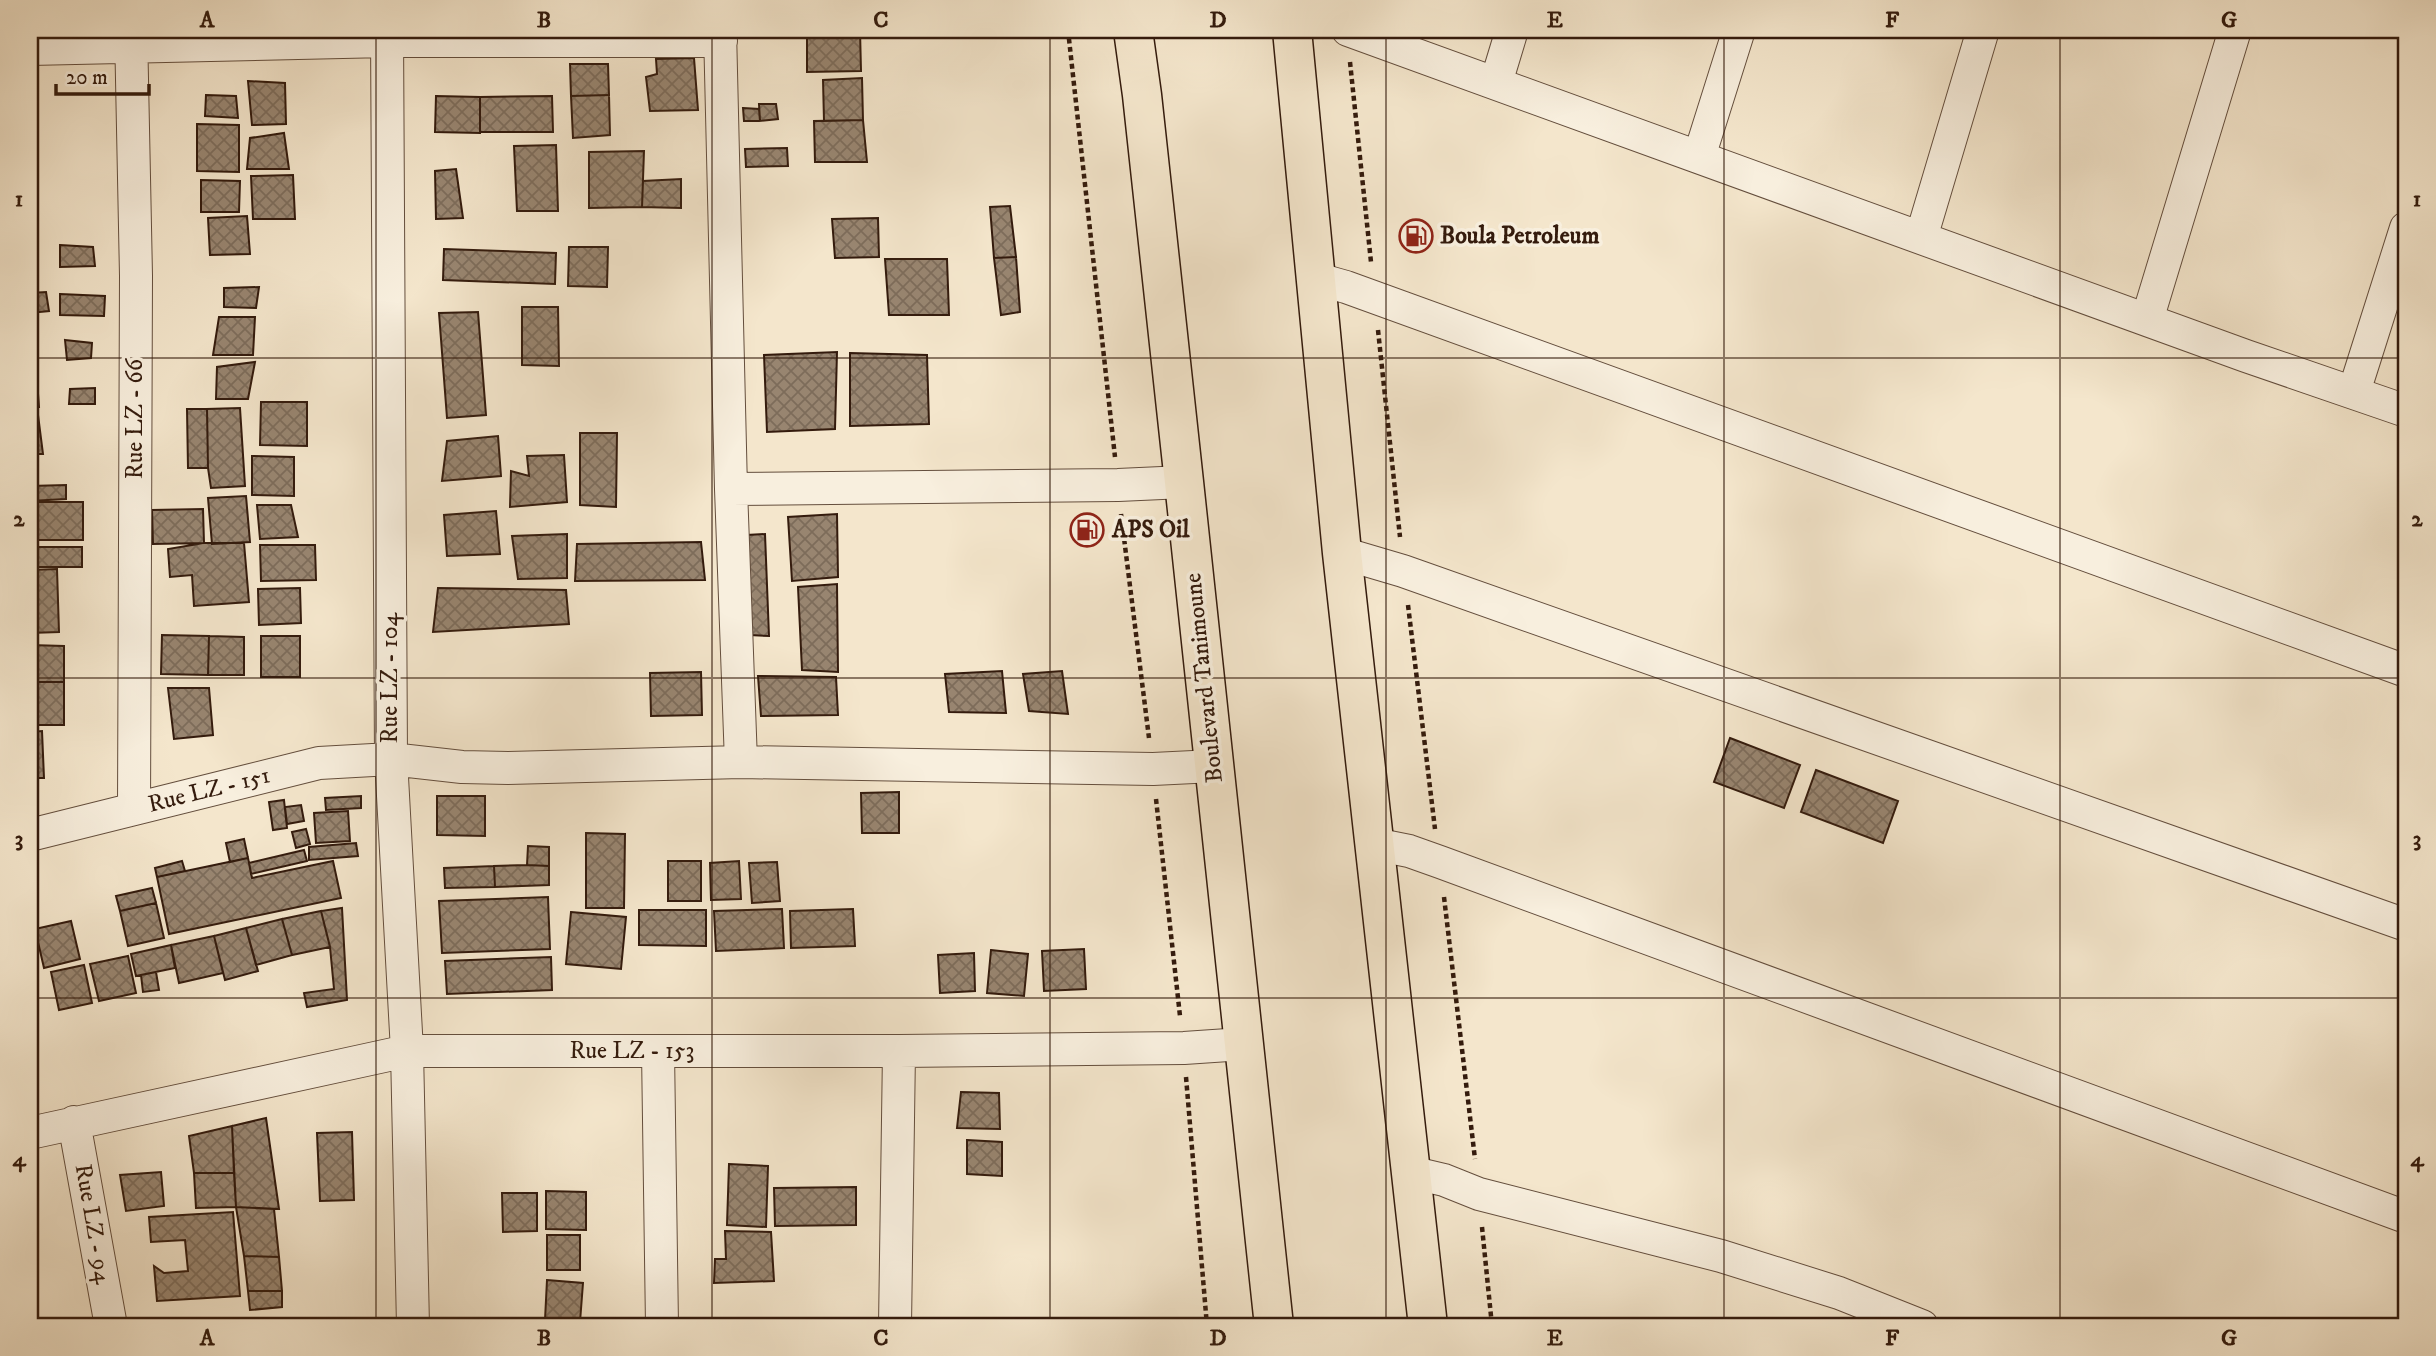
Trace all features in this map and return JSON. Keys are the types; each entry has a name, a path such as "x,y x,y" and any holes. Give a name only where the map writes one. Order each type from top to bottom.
{"main road":[{"name":"Boulevard Tanimoune","path":"1133,30 1274,1326"},
{"path":"1292,30 1342,553 1428,1326"}],"street":[{"path":"1496,83 1512,30"},
{"path":"1699,157 1739,30"},
{"path":"1921,238 1983,30"},
{"path":"2147,320 2235,30"},
{"path":"30,49 132,39 387,35 720,36 730,489 741,762"},
{"name":"Rue LZ - 104","path":"387,35 391,759 407,1051 413,1326"},
{"name":"Rue LZ - 66","path":"132,39 136,276 134,809"},
{"path":"1349,43 1496,83 2147,320 2406,411"},
{"path":"2354,392 2406,228"},
{"path":"1314,278 2406,671"},
{"path":"730,489 1184,482"},
{"path":"1342,553 1403,571 2406,925"},
{"name":"Rue LZ - 151","path":"30,835 319,763 362,758 462,767 508,768 741,762 1153,769 1214,766"},
{"path":"1374,844 1409,851 1440,862 2406,1217"},
{"name":"Rue LZ - 153","path":"30,1133 407,1051 898,1051 1184,1048 1243,1044"},
{"path":"658,1051 662,1326"},
{"path":"895,1326 898,1051"},
{"name":"Rue LZ - 94","path":"74,1122 111,1326"},
{"path":"1410,1172 1444,1180 1479,1194 1721,1256 1839,1293 1922,1326"}],"path":[{"path":"1068,30 1184,1048 1207,1326"},
{"path":"1349,43 1403,571 1440,862 1492,1326"}],"building":[{"path":"807,30 860,30 861,71 807,72"},
{"path":"694,58 698,110 650,111 646,77 657,74 656,59"},
{"path":"570,64 608,64 609,95 571,96"},
{"path":"862,78 863,120 824,121 823,80"},
{"path":"248,81 285,83 286,124 252,125"},
{"path":"206,95 236,96 238,118 205,116"},
{"path":"609,95 610,135 573,138 571,96"},
{"path":"436,96 480,97 480,133 435,132"},
{"path":"552,96 553,132 480,132 480,97"},
{"path":"759,104 776,104 778,119 760,121"},
{"path":"743,108 759,109 760,121 744,121"},
{"path":"863,120 867,162 815,162 814,121"},
{"path":"197,124 239,125 239,172 197,171"},
{"path":"284,133 289,169 247,169 250,138"},
{"path":"556,145 558,211 517,211 514,146"},
{"path":"787,148 788,166 746,167 745,149"},
{"path":"644,151 642,207 589,208 589,152"},
{"path":"456,169 463,218 436,219 435,171"},
{"path":"293,175 295,219 253,219 251,176"},
{"path":"681,179 681,208 642,207 643,181"},
{"path":"201,180 240,181 239,212 201,212"},
{"path":"1010,206 1016,257 994,258 990,207"},
{"path":"247,216 250,254 210,255 208,218"},
{"path":"878,218 879,257 835,258 832,219"},
{"path":"60,245 93,247 95,266 60,267"},
{"path":"569,247 608,247 607,287 568,286"},
{"path":"444,249 556,253 555,284 443,280"},
{"path":"1016,257 1020,312 1001,315 994,258"},
{"path":"885,259 947,259 949,315 889,315"},
{"path":"259,287 256,308 224,307 224,288"},
{"path":"46,292 49,311 30,313 30,293"},
{"path":"60,294 105,296 104,316 60,315"},
{"path":"522,307 558,307 559,366 522,365"},
{"path":"478,312 486,415 447,418 439,313"},
{"path":"219,317 255,317 253,355 213,355"},
{"path":"30,325 34,325 32,362 30,362"},
{"path":"65,340 92,343 91,358 67,360"},
{"path":"837,352 835,429 767,432 764,355"},
{"path":"850,353 927,355 929,424 850,426"},
{"path":"255,362 248,399 216,399 217,367"},
{"path":"36,367 39,407 30,407 30,368"},
{"path":"95,388 95,404 69,404 70,389"},
{"path":"261,402 307,402 307,446 260,445"},
{"path":"240,408 245,486 211,488 207,409"},
{"path":"187,409 207,409 208,468 188,468"},
{"path":"30,414 38,415 43,454 30,454"},
{"path":"580,433 617,433 616,507 580,505"},
{"path":"498,436 501,476 442,481 447,441"},
{"path":"564,455 567,502 510,507 511,471 529,476 527,456"},
{"path":"252,456 294,457 294,496 252,495"},
{"path":"66,485 66,499 30,501 30,486"},
{"path":"246,496 250,542 212,544 208,498"},
{"path":"30,502 83,502 83,540 30,540"},
{"path":"257,505 291,505 298,537 260,539"},
{"path":"203,509 204,543 153,544 152,510"},
{"path":"496,511 500,554 447,556 444,515"},
{"path":"837,514 838,577 792,581 788,517"},
{"path":"567,534 567,578 518,579 512,536"},
{"path":"765,534 769,636 750,635 747,535"},
{"path":"701,542 705,580 575,581 577,544"},
{"path":"204,543 244,543 249,602 194,606 192,575 170,577 168,549"},
{"path":"260,545 315,545 316,580 261,581"},
{"path":"30,547 82,547 82,567 30,567"},
{"path":"57,569 59,632 30,633 30,570"},
{"path":"837,584 838,672 802,670 798,587"},
{"path":"300,588 301,623 259,625 258,589"},
{"path":"438,588 566,590 569,624 433,632"},
{"path":"162,635 209,636 208,675 161,674"},
{"path":"209,636 244,637 244,675 208,675"},
{"path":"261,636 300,636 300,677 261,677"},
{"path":"30,645 64,646 64,682 30,682"},
{"path":"1002,671 1006,713 949,712 945,674"},
{"path":"1062,671 1068,714 1029,711 1023,674"},
{"path":"701,672 702,715 651,716 650,673"},
{"path":"758,676 836,677 838,715 761,716"},
{"path":"30,682 64,682 64,725 30,725"},
{"path":"168,688 209,688 213,735 174,739"},
{"path":"42,731 44,778 30,778 30,732"},
{"path":"1730,738 1800,765 1784,808 1714,782"},
{"path":"1816,770 1898,801 1883,843 1801,812"},
{"path":"899,792 899,833 862,833 861,793"},
{"path":"361,796 361,808 326,810 325,798"},
{"path":"437,796 485,796 485,836 437,835"},
{"path":"284,800 287,828 273,830 269,802"},
{"path":"301,805 304,821 287,824 285,807"},
{"path":"348,811 350,841 316,843 314,813"},
{"path":"306,829 310,844 296,848 292,832"},
{"path":"586,833 625,834 624,908 586,908"},
{"path":"244,839 248,858 230,862 226,843"},
{"path":"356,843 358,856 309,860 309,847"},
{"path":"528,846 549,847 549,866 527,865"},
{"path":"304,850 307,861 251,874 249,863"},
{"path":"248,858 252,878 333,861 341,898 169,934 157,877"},
{"path":"182,861 185,871 157,877 155,868"},
{"path":"668,861 701,861 701,901 668,901"},
{"path":"739,861 741,899 711,900 710,863"},
{"path":"777,862 780,901 752,903 749,863"},
{"path":"494,866 549,866 549,885 495,887"},
{"path":"494,866 495,887 445,888 444,868"},
{"path":"152,888 156,903 120,911 116,896"},
{"path":"548,897 550,949 442,953 439,901"},
{"path":"156,903 164,938 128,946 120,911"},
{"path":"342,908 347,1000 307,1007 304,993 334,989 330,947 321,911"},
{"path":"782,909 784,948 716,951 714,911"},
{"path":"853,909 855,946 791,948 790,911"},
{"path":"639,910 706,910 706,946 639,945"},
{"path":"321,911 330,947 292,955 282,919"},
{"path":"571,912 626,917 621,969 566,964"},
{"path":"282,919 292,955 256,965 246,928"},
{"path":"71,921 80,959 44,968 35,929"},
{"path":"246,928 258,971 225,980 214,936"},
{"path":"214,936 223,973 179,983 171,945"},
{"path":"171,945 175,968 136,976 131,954"},
{"path":"1084,949 1086,989 1044,991 1042,951"},
{"path":"991,950 1028,954 1024,996 987,993"},
{"path":"974,953 975,991 940,993 938,955"},
{"path":"128,956 136,993 99,1001 90,964"},
{"path":"551,957 552,990 447,994 445,961"},
{"path":"84,965 92,1003 59,1010 51,972"},
{"path":"156,972 159,990 143,992 141,975"},
{"path":"961,1092 999,1093 1000,1129 957,1128"},
{"path":"266,1118 279,1209 236,1207 232,1126"},
{"path":"232,1126 234,1173 194,1173 189,1136"},
{"path":"352,1132 354,1200 320,1201 317,1133"},
{"path":"967,1140 1002,1142 1002,1176 967,1174"},
{"path":"729,1164 768,1166 766,1227 727,1225"},
{"path":"161,1172 164,1206 126,1211 120,1175"},
{"path":"194,1173 234,1173 236,1207 196,1208"},
{"path":"856,1187 856,1225 775,1226 774,1188"},
{"path":"546,1191 586,1192 586,1230 546,1229"},
{"path":"502,1193 537,1193 537,1231 503,1232"},
{"path":"236,1207 274,1209 279,1257 244,1256"},
{"path":"233,1212 240,1296 157,1301 154,1266 164,1273 188,1271 185,1240 151,1242 149,1217"},
{"path":"725,1231 771,1232 774,1281 714,1283 715,1259 726,1259"},
{"path":"547,1235 580,1235 580,1270 547,1270"},
{"path":"244,1256 279,1257 282,1291 248,1291"},
{"path":"547,1280 583,1283 580,1322 545,1320"},
{"path":"248,1291 282,1291 282,1307 250,1310"},
{"path":"47,1318 48,1326 30,1326 30,1320"},
{"path":"451,1322 539,1324 539,1326 451,1326"}],"place":[{"name":"Boula Petroleum","path":"1416,236"},
{"name":"APS Oil","path":"1087,530"}]}
